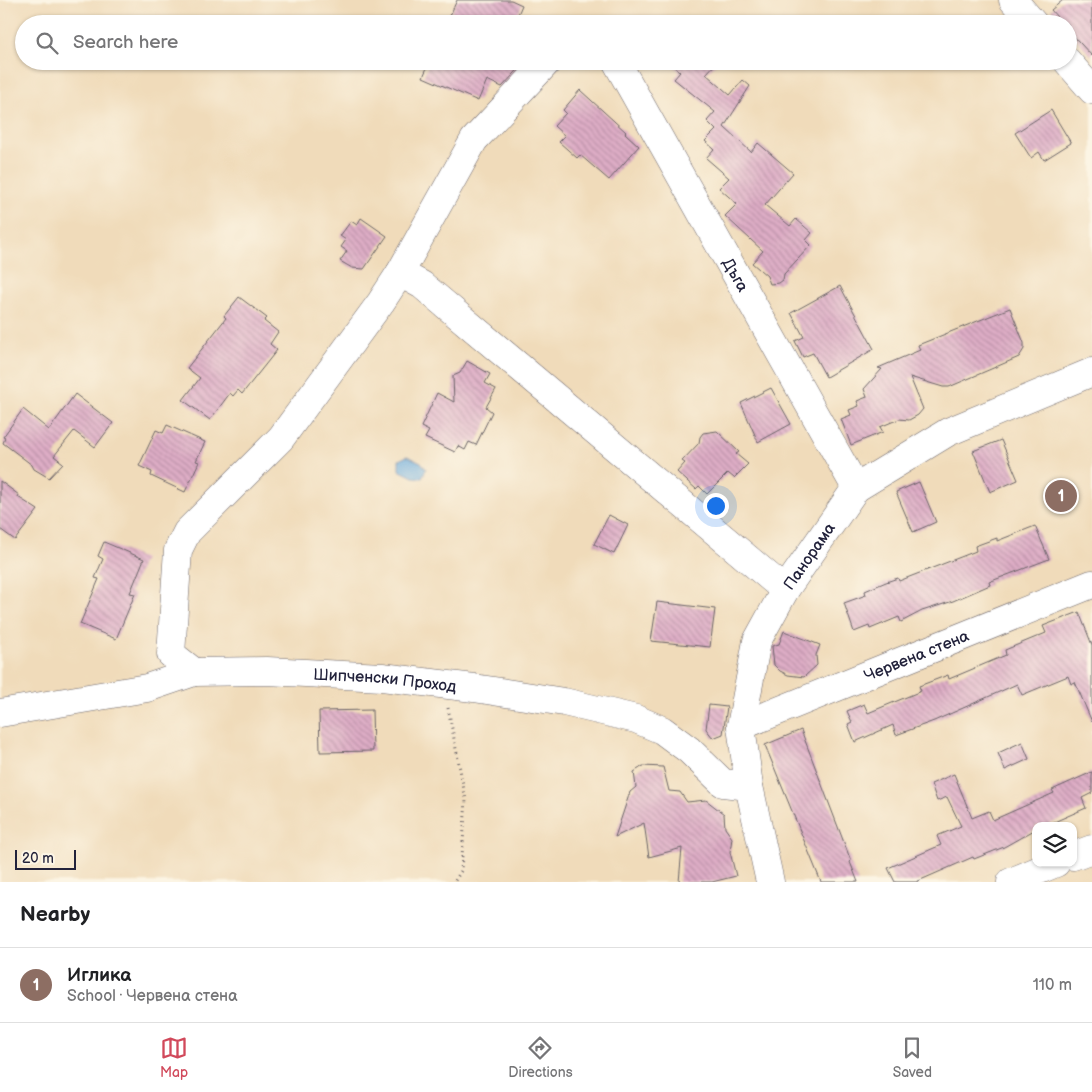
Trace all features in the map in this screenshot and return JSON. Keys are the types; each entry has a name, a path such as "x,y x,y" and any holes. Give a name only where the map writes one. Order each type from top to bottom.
{"street":[{"path":"1013,0 1026,15"},
{"path":"194,672 171,654 178,550 188,532 282,438 400,273 474,140 540,70"},
{"name":"Дъга","path":"621,70 856,488"},
{"path":"1075,70 1092,90"},
{"path":"400,273 422,285 785,590"},
{"name":"Панорама","path":"770,882 749,786 741,726 757,641 785,590 856,488 948,432 1092,372"},
{"name":"Червена стена","path":"741,726 1092,584"},
{"name":"Шипченски Проход","path":"0,713 147,688 194,672 267,671 382,677 444,686 474,688 564,702 636,719 662,730 689,750 723,782 749,786"},
{"path":"1077,855 1092,849"},
{"path":"1011,882 1047,867"}],"path":[{"path":"444,686 466,800 462,871 454,882"}],"water":[{"path":"407,456 421,462 426,469 422,478 413,477 399,470 399,460"}],"building":[{"path":"457,0 511,0 522,5 518,15 450,15"},
{"path":"1063,0 1092,0 1092,56 1077,40 1077,15 1055,15 1051,10"},
{"path":"426,70 518,70 502,87 487,80 478,101 423,77"},
{"path":"678,70 710,70 706,74 730,95 743,80 750,86 724,127 751,152 758,143 793,173 765,205 790,226 796,219 812,233 806,240 811,245 784,274 783,280 779,283 770,284 767,276 752,263 763,251 725,216 737,204 719,188 729,178 706,158 714,149 705,141 716,130 707,121 715,112 674,79 680,72"},
{"path":"580,90 639,146 609,180 580,155 577,158 559,142 565,136 554,126 566,113 563,110"},
{"path":"1051,110 1071,143 1044,160 1039,152 1031,158 1015,133"},
{"path":"361,218 387,236 364,269 352,268 340,261 347,251 341,247 346,240 340,236 351,221 357,225"},
{"path":"840,286 874,349 826,377 813,353 803,357 795,341 804,337 791,313"},
{"path":"239,297 267,318 264,321 278,332 270,344 277,350 242,394 238,390 233,396 230,393 210,420 183,400 200,378 187,368 226,318 224,316"},
{"path":"1010,308 1024,343 1024,349 1019,357 949,387 910,377 923,409 918,415 909,420 899,419 880,427 883,432 851,445 841,419 851,415 849,410 859,406 857,401 867,397 864,389 882,369 878,368 920,350 918,345"},
{"path":"467,361 490,374 485,383 496,389 486,407 492,412 476,445 469,442 465,450 458,446 455,452 425,438 429,431 421,427 437,393 454,402 453,376 460,373"},
{"path":"771,388 791,424 758,442 741,403"},
{"path":"75,394 113,423 95,447 74,431 54,456 63,463 49,478 34,469 32,465 3,443 5,438 3,437 23,409 49,430"},
{"path":"167,425 205,442 196,461 199,462 185,492 151,476 152,472 139,466 156,430 163,433"},
{"path":"717,431 739,452 736,454 748,464 734,478 728,473 707,494 699,486 696,489 677,472 685,463 682,461 699,443 703,433"},
{"path":"1001,440 1018,480 990,492 973,451"},
{"path":"0,481 19,495 18,497 38,510 15,540 0,529"},
{"path":"919,482 936,522 913,532 896,492"},
{"path":"609,515 628,525 614,554 594,544"},
{"path":"1035,526 1049,559 989,582 990,585 953,601 922,611 901,622 899,617 870,629 869,626 854,632 844,603 866,595 865,591 886,582 898,578 899,581 976,551 975,546 997,538 997,541"},
{"path":"104,542 144,559 130,593 135,594 116,639 80,624 99,579 95,578 103,559 98,556"},
{"path":"657,602 715,609 710,647 651,641"},
{"path":"1079,612 1092,645 1092,722 1075,682 1071,684 1068,676 1022,695 1017,684 934,721 896,735 893,725 855,742 848,724 852,722 847,711 864,704 868,713 921,691 919,686 948,675 949,679 1006,655 1005,650 1046,633 1043,626"},
{"path":"784,631 820,645 816,655 817,665 804,677 788,675 774,665 772,646 779,644"},
{"path":"709,705 727,707 723,734 713,738 706,729"},
{"path":"372,710 373,751 320,752 319,711"},
{"path":"801,730 858,882 821,882 765,745"},
{"path":"1022,742 1029,759 1005,770 998,753"},
{"path":"643,766 663,767 669,791 680,792 687,802 706,800 724,814 725,828 732,838 730,852 736,876 712,882 679,882 682,848 649,857 644,823 615,837 630,792 636,787 634,772"},
{"path":"1092,772 1092,793 1082,798 1086,808 1054,822 1032,822 1032,831 1004,847 974,859 973,857 916,882 895,882 888,868 941,845 937,836 961,826 947,797 937,801 931,784 954,774 972,818 989,811 993,820 1054,793 1052,790"}],"place":[{"name":"Иглика","path":"1061,496"}]}
